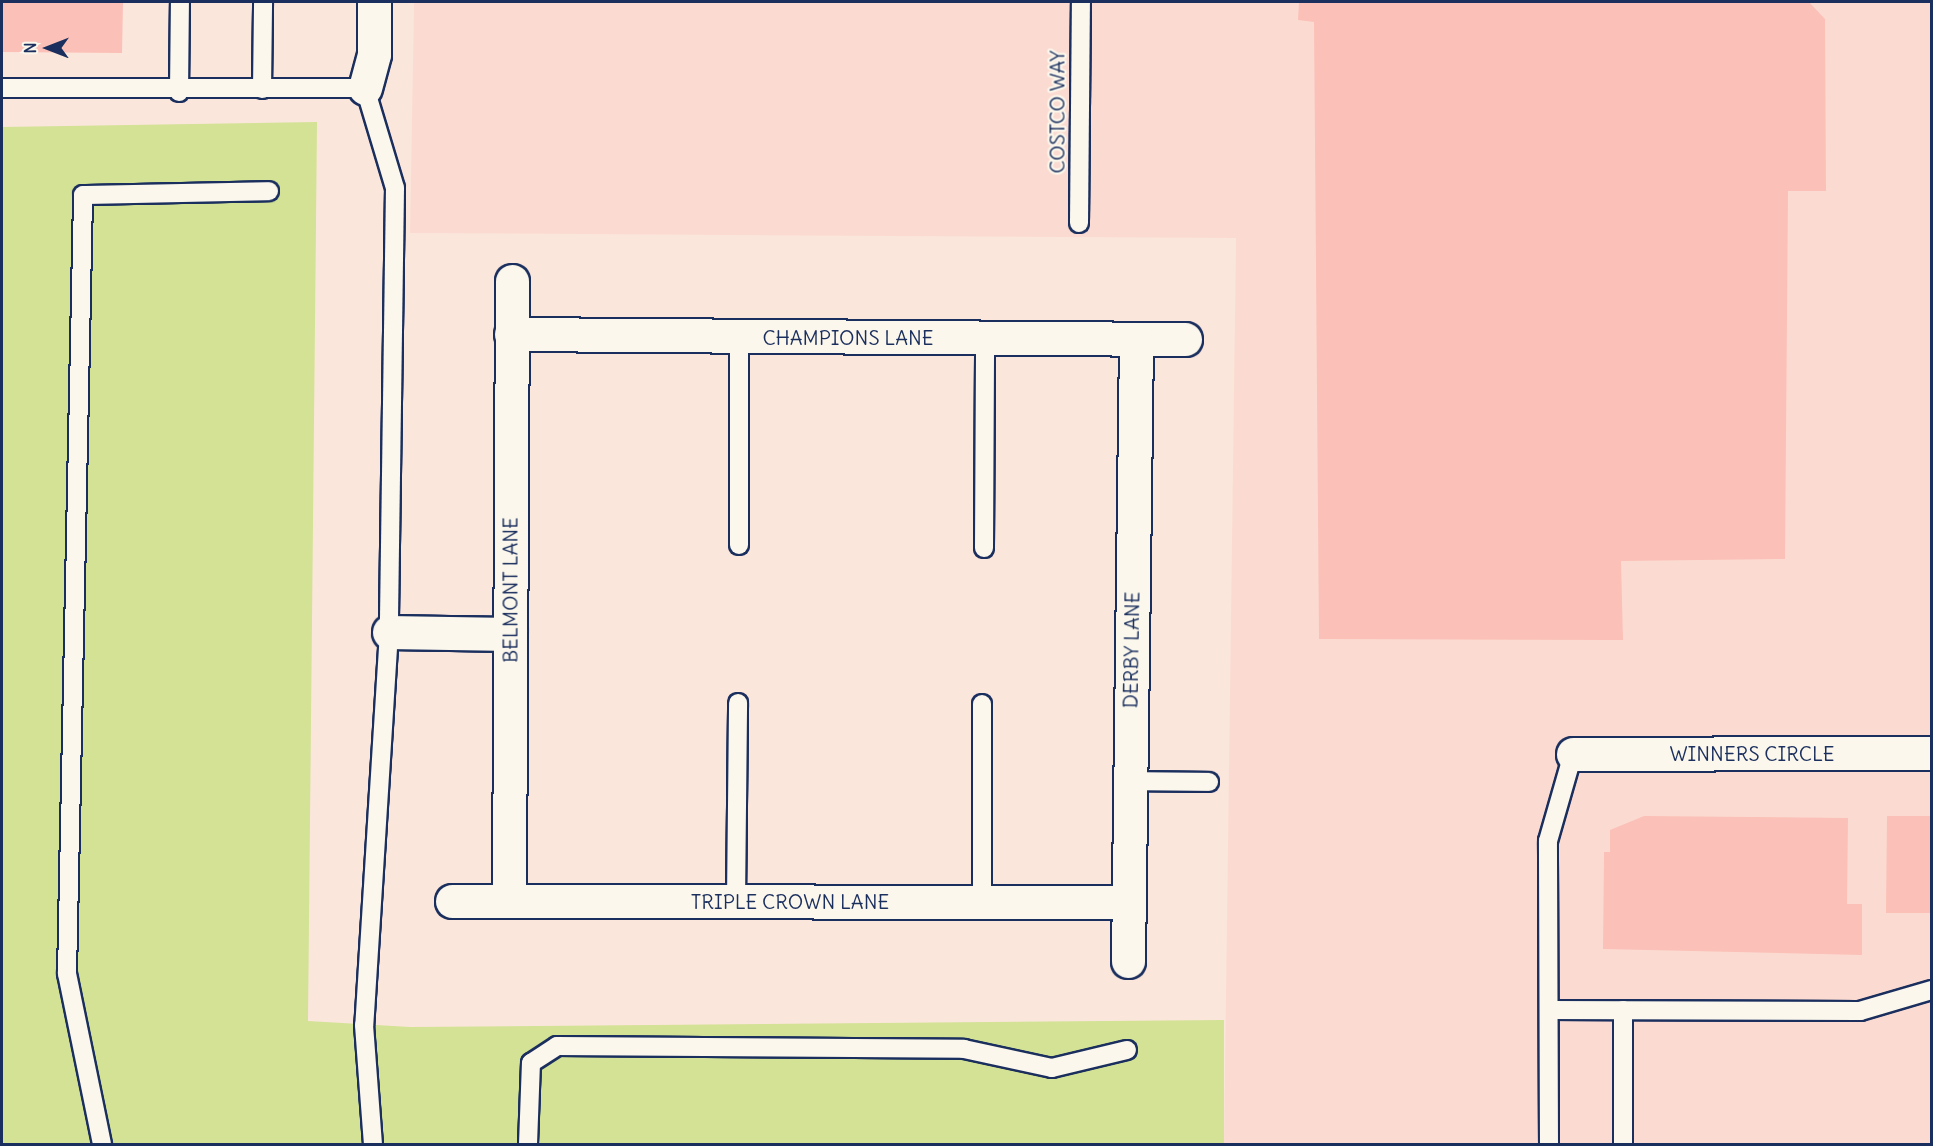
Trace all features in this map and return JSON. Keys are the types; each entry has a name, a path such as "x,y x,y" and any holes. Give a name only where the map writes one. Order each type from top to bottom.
{"street":[{"path":"365,88 374,54 374,2"},
{"name":"BELMONT LANE","path":"509,900 512,281"},
{"name":"CHAMPIONS LANE","path":"511,334 1185,339"},
{"name":"DERBY LANE","path":"1128,961 1136,339"},
{"path":"389,632 510,634"},
{"name":"WINNERS CIRCLE","path":"1573,754 1932,753"},
{"name":"TRIPLE CROWN LANE","path":"452,901 1127,902"}],"lane":[{"path":"179,92 180,2"},
{"path":"262,89 263,2"},
{"name":"COSTCO WAY","path":"1079,223 1081,2"},
{"path":"2,88 179,92 365,88 395,188 389,632 364,1025 373,1144"},
{"path":"102,1144 66,974 82,195 269,191"},
{"path":"739,336 739,545"},
{"path":"984,548 985,338"},
{"path":"736,901 738,703"},
{"path":"982,704 982,901"},
{"path":"1549,1144 1548,841 1573,754"},
{"path":"1129,782 1209,782"},
{"path":"1549,1010 1860,1011 1932,990"},
{"path":"1623,1010 1623,1144"},
{"path":"528,1144 531,1063 557,1046 964,1050 1052,1068 1127,1050"}],"shaded area":[{"path":"414,2 1931,2 1931,1144 1224,1144 1236,238 410,233"}],"green space":[{"path":"317,122 308,1021 410,1027 1224,1020 1224,1144 2,1144 2,127"}],"building":[{"path":"2,2 123,2 122,53 2,52"},
{"path":"1299,2 1809,2 1825,19 1826,191 1788,191 1785,559 1621,561 1623,640 1319,639 1314,22 1298,20"},
{"path":"1644,816 1848,818 1847,904 1862,904 1862,955 1603,949 1604,852 1610,852 1610,830"},
{"path":"1887,816 1932,816 1932,913 1886,913"}]}
